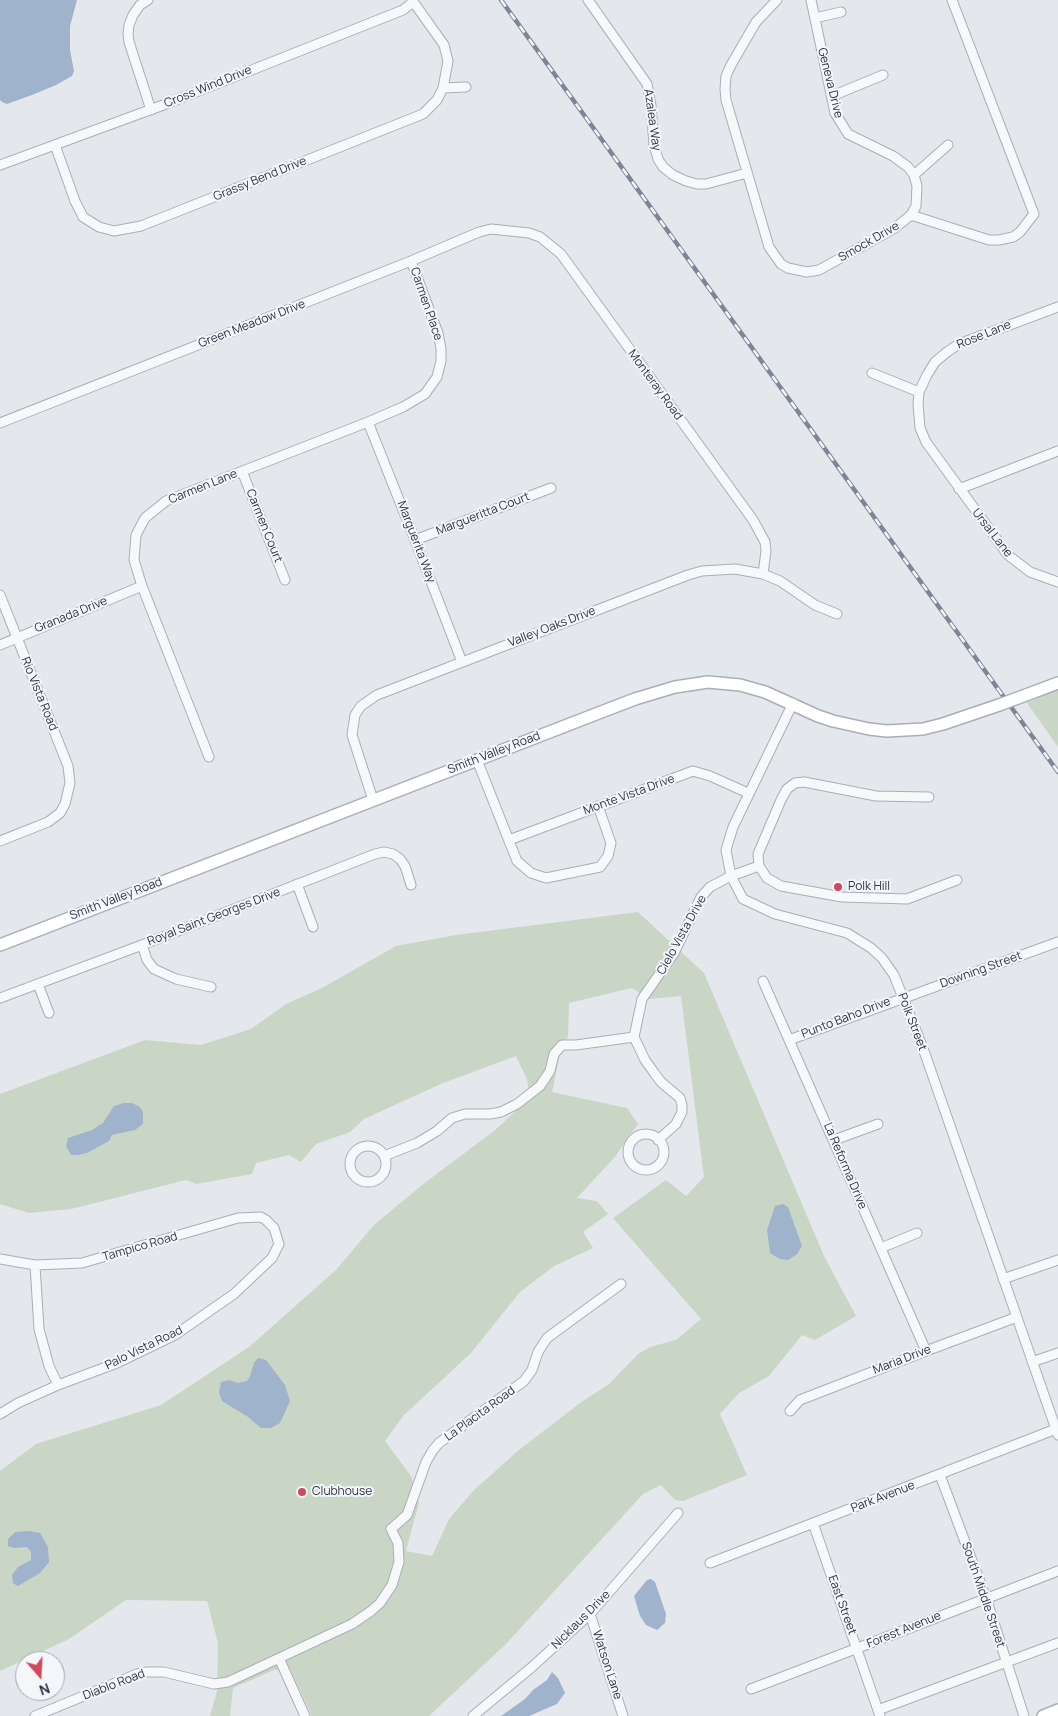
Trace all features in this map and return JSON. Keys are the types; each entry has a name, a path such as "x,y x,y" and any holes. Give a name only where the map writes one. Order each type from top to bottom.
{"main road":[{"name":"Smith Valley Road","path":"0,945 635,699 675,686 708,682 740,685 766,692 833,721 886,731 923,729 943,724 1058,683"},
{"path":"1043,1716 1058,1710"}],"street":[{"path":"148,0 140,5 132,16 128,34 151,110"},
{"name":"Azalea Way","path":"588,0 647,84 651,105 654,145 658,159 663,167 686,182 697,184 706,184 747,173"},
{"name":"Smock Drive","path":"777,0 756,22 726,76 726,100 769,247 781,264 797,271 808,272 819,270 895,228 911,215 989,240 999,240 1013,237 1020,232 1034,214 952,0"},
{"name":"Geneva Drive","path":"811,0 835,113 840,124 848,134 902,161 914,175"},
{"path":"413,1 444,45 448,60 443,88 466,87"},
{"name":"Cross Wind Drive","path":"0,164 151,110 404,10 413,1"},
{"path":"815,18 841,12"},
{"path":"832,96 883,75"},
{"name":"Grassy Bend Drive","path":"55,145 83,218 99,227 114,231 141,226 423,114 437,100 443,88"},
{"path":"911,215 918,197 914,175 948,145"},
{"name":"Green Meadow Drive","path":"0,423 411,261 479,232 491,229 504,230"},
{"name":"Monteray Road","path":"504,230 529,233 540,237 561,254 760,531 765,542 766,551 763,574"},
{"name":"Carmen Place","path":"411,261 438,333 441,361 437,377"},
{"name":"Rose Lane","path":"959,489 926,442 920,428 918,416 919,392 927,375 936,362 958,344 1058,307"},
{"path":"872,373 919,392"},
{"name":"Carmen Lane","path":"209,757 142,586 134,560 136,535 145,518 166,501 368,422 413,402 425,394 437,377"},
{"name":"Marguerita Way","path":"368,422 462,662"},
{"path":"959,489 1058,451"},
{"name":"Carmen Court","path":"242,472 285,580"},
{"name":"Margueritta Court","path":"415,540 551,488"},
{"name":"Ursal Lane","path":"959,489 1008,555 1030,572 1058,582"},
{"name":"Valley Oaks Drive","path":"373,800 352,735 355,716 361,706 377,695 702,571 734,569 763,574 780,580 803,595 815,606 837,614"},
{"name":"Granada Drive","path":"0,645 142,586"},
{"name":"Rio Vista Road","path":"0,595 68,766 70,783 69,793 60,813 48,822 0,841"},
{"name":"Polk Street","path":"793,703 732,827 726,850 731,876 743,899 775,914 847,933 871,948 882,958 894,975 927,1060 1057,1432"},
{"path":"477,760 517,861 531,874 546,878 600,867 608,856 611,843 598,806"},
{"name":"Monte Vista Drive","path":"509,840 693,771 710,776 748,794"},
{"path":"929,797 876,796 804,782 795,783 787,789 758,854 759,866 767,878 781,886 842,897 906,898 957,880"},
{"name":"Royal Saint Georges Drive","path":"0,998 375,854 384,852 393,854 400,859 411,885"},
{"name":"Cielo Vista Drive","path":"634,1037 642,999 674,953 701,897 710,887 731,876 759,866"},
{"path":"297,884 314,927"},
{"name":"Downing Street","path":"903,997 1058,942"},
{"path":"142,945 147,960 154,969 176,979 211,988"},
{"name":"La Reforma Drive","path":"763,981 926,1351"},
{"path":"38,984 49,1013"},
{"name":"Punto Baho Drive","path":"789,1040 903,997"},
{"path":"384,1156 417,1143 437,1131 452,1118 465,1114 495,1113 517,1104 540,1086 550,1071 554,1054 562,1045 576,1045 634,1037 648,1066 661,1082 680,1098 682,1105 682,1112 676,1124 658,1140"},
{"path":"834,1140 878,1124"},
{"path":"643,1135 654,1137 658,1140 663,1154 659,1164 650,1170 644,1170 634,1165 628,1156 628,1150 633,1140 643,1135"},
{"path":"370,1146 376,1148 384,1156 385,1167 379,1178 362,1180 352,1173 350,1162 354,1152 359,1148 370,1146"},
{"name":"Tampico Road","path":"0,1258 35,1265 82,1263 238,1218 261,1218 274,1228"},
{"name":"Palo Vista Road","path":"0,1414 18,1403 58,1385 117,1363 175,1335 234,1294 272,1258 278,1244 274,1228"},
{"path":"881,1248 917,1233"},
{"path":"1002,1278 1058,1260"},
{"path":"35,1265 39,1329 48,1366 58,1385"},
{"name":"La Placita Road","path":"279,1658 352,1624 380,1603 392,1585 399,1562 398,1543 391,1529 407,1515 426,1462 433,1450 439,1443 524,1381 532,1370 538,1352 546,1338 621,1284"},
{"name":"Maria Drive","path":"790,1410 800,1400 1017,1317"},
{"path":"1032,1362 1058,1353"},
{"name":"Park Avenue","path":"710,1563 1057,1432"},
{"name":"South Middle Street","path":"940,1475 986,1598 1024,1716"},
{"name":"Nicklaus Drive","path":"473,1716 532,1667 590,1614 678,1514"},
{"name":"East Street","path":"813,1523 879,1713"},
{"name":"Forest Avenue","path":"750,1689 1058,1571"},
{"name":"Watson Lane","path":"590,1614 623,1716"},
{"path":"879,1713 1058,1643"},
{"path":"279,1658 305,1716"},
{"name":"Diablo Road","path":"35,1716 138,1674 164,1672 214,1684 228,1682 279,1658"}],"green space":[{"path":"1058,689 1058,747 1027,703"},
{"path":"638,912 704,973 824,1256 856,1316 815,1340 802,1335 769,1376 739,1393 720,1414 747,1475 683,1501 675,1500 661,1485 643,1494 506,1644 429,1716 312,1716 290,1669 274,1670 233,1688 230,1716 210,1716 217,1691 218,1643 207,1601 126,1600 69,1639 43,1651 15,1651 15,1664 0,1671 0,1471 36,1444 161,1405 249,1347 336,1270 374,1225 422,1185 494,1131 530,1098 527,1079 516,1056 443,1083 364,1119 350,1132 316,1144 301,1162 289,1155 256,1163 252,1174 196,1184 186,1180 71,1209 29,1213 0,1204 0,1094 145,1040 201,1045 251,1029 286,1004 322,988 396,946 456,935","holes":["632,988 649,999 681,996 704,1177 686,1196 666,1180 613,1218 701,1319 676,1340 650,1347 638,1354 609,1384 580,1403 519,1450 474,1490 449,1519 432,1556 406,1551 419,1503 411,1476 385,1441 403,1416 471,1353 520,1292 554,1266 593,1248 583,1232 608,1214 597,1201 577,1198 614,1158 638,1124 627,1108 552,1092 560,1054 568,1036 569,1003"]}],"water":[{"path":"0,0 77,0 70,26 70,50 74,71 72,76 56,85 7,104 0,100"},
{"path":"132,1103 140,1107 143,1112 143,1124 135,1130 112,1135 109,1141 87,1153 71,1155 66,1146 68,1138 92,1130 103,1123 114,1106"},
{"path":"783,1204 788,1207 802,1246 797,1254 788,1260 780,1259 770,1253 767,1230 775,1206"},
{"path":"258,1358 266,1360 285,1385 290,1401 280,1423 271,1428 261,1428 248,1417 222,1401 219,1392 221,1382 229,1380 238,1383 247,1381"},
{"path":"29,1531 40,1533 48,1547 49,1562 40,1573 18,1586 13,1583 12,1575 18,1567 31,1560 31,1552 27,1547 14,1548 8,1546 8,1539 15,1532"},
{"path":"651,1579 655,1582 666,1614 665,1623 657,1630 646,1625 640,1616 634,1596 647,1580"},
{"path":"552,1672 558,1678 565,1693 557,1704 529,1716 501,1716 525,1699 533,1690 547,1680"}],"railway":[{"path":"501,0 1058,772"}],"place":[{"name":"Polk Hill","path":"838,887"},
{"name":"Clubhouse","path":"302,1492"}]}
